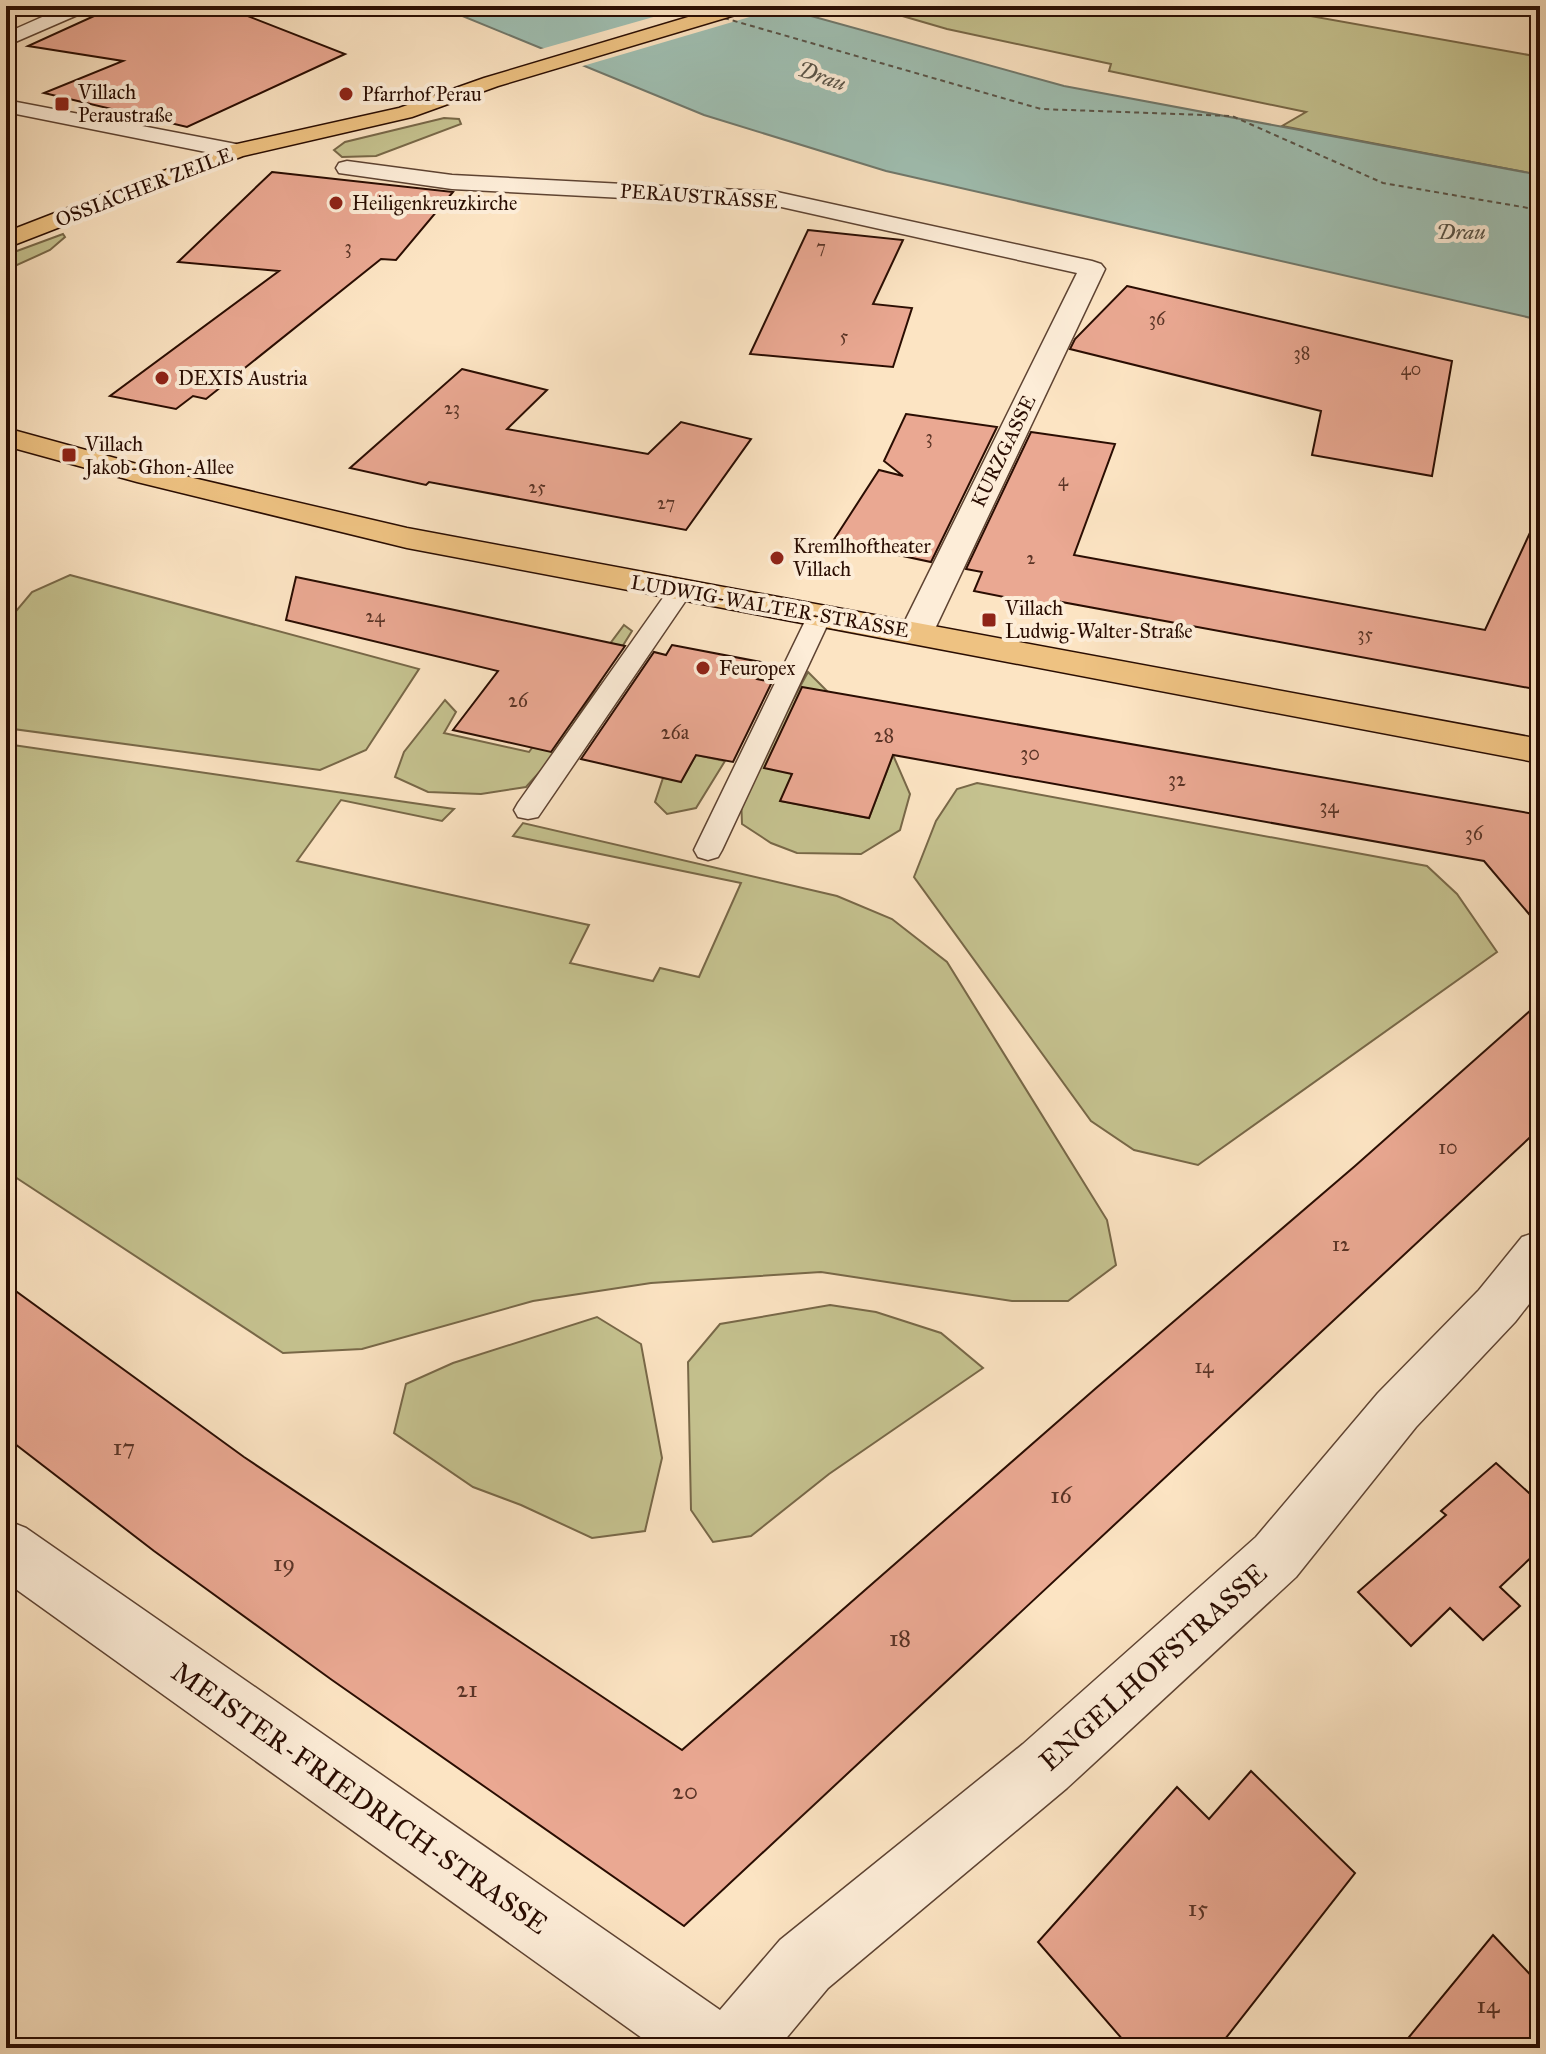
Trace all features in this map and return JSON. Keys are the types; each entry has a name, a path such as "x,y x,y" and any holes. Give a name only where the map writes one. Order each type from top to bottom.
{"main road":[{"name":"OSSIACHER ZEILE","path":"6,241 236,151 405,113 491,82 745,6"},
{"name":"LUDWIG-WALTER-STRASSE","path":"6,437 148,476 407,538 1540,751"}],"street":[{"path":"6,40 82,6"},
{"path":"6,106 236,151"},
{"name":"PERAUSTRASSE","path":"347,168 452,182 777,199 1092,269"},
{"name":"KURZGASSE","path":"916,633 1092,269"},
{"name":"ENGELHOFSTRASSE","path":"733,2048 804,1964 1045,1766 1276,1557 1397,1410 1497,1306 1540,1252"},
{"name":"MEISTER-FRIEDRICH-STRASSE","path":"6,1548 715,2048"}],"lane":[{"path":"528,810 681,590"},
{"path":"708,850 820,615"}],"shaded area":[{"path":"868,6 1255,6 1540,57 1540,175 1282,126 1306,112 1109,71 1111,64 947,29"},
{"path":"444,118 459,119 461,124 376,156 342,157 334,150 345,142"},
{"path":"63,234 65,237 50,250 6,270 6,255"},
{"path":"70,575 419,669 366,750 320,770 6,728 6,623 32,592"},
{"path":"624,625 632,631 553,757 526,787 481,794 428,792 395,777 404,752 445,700 456,712 444,733 529,752"},
{"path":"808,672 828,692 781,801 869,818 893,755 910,794 900,830 861,854 797,853 771,843 742,824 741,795"},
{"path":"6,744 454,809 442,821 341,800 297,861 589,925 570,963 653,981 660,968 699,977 741,883 513,836 523,823 837,896 892,919 947,962 1107,1220 1116,1265 1068,1301 1012,1301 821,1272 651,1283 533,1301 362,1349 283,1353 6,1171"},
{"path":"696,755 725,761 696,808 667,814 655,802 663,778 681,781"},
{"path":"977,783 1427,866 1457,894 1497,952 1198,1165 1134,1150 1091,1121 914,877 936,821 957,789"},
{"path":"830,1305 876,1312 941,1333 983,1368 829,1474 751,1536 713,1542 691,1510 688,1362 720,1324"},
{"path":"597,1317 641,1344 662,1458 645,1531 592,1538 473,1487 394,1433 406,1384 453,1363"}],"water":[{"name":"Drau","path":"438,6 775,6 1064,86 1540,175 1540,320 886,171 704,115"}],"pier":[{"path":"692,6 787,6 576,68 534,51"}],"building":[{"path":"116,6 222,6 345,54 187,127 44,93 123,61 28,46"},
{"path":"272,172 453,192 396,260 381,259 206,399 193,396 176,409 110,396 279,271 178,262"},
{"path":"808,230 903,240 873,304 912,308 893,367 750,354"},
{"path":"1127,286 1452,361 1432,476 1312,455 1321,411 1070,349 1075,339"},
{"path":"462,369 547,390 507,429 648,454 681,422 751,439 686,530 429,482 426,485 350,468"},
{"path":"906,414 997,427 931,562 833,541 879,470 903,476 884,461"},
{"path":"1031,432 1115,444 1074,555 1485,630 1540,511 1540,690 1056,601 1054,607 974,591 982,572 966,569"},
{"path":"296,577 625,646 551,752 453,730 498,671 286,620"},
{"path":"672,645 766,663 757,679 772,682 733,762 696,755 681,782 581,759 654,652 666,655"},
{"path":"802,687 1540,815 1540,927 1484,861 893,755 869,818 780,801 792,774 764,768"},
{"path":"1540,1002 1540,1128 684,1926 332,1680 154,1551 6,1437 6,1284 244,1457 682,1750"},
{"path":"1496,1463 1540,1503 1540,1549 1500,1587 1520,1606 1483,1640 1450,1608 1411,1646 1358,1592 1446,1515 1441,1511"},
{"path":"1251,1771 1355,1873 1218,2048 1130,2048 1038,1942 1177,1787 1209,1819"},
{"path":"1493,1935 1540,1985 1540,2048 1400,2048"}],"ferry route":[{"path":"681,6 703,12"},
{"path":"724,18 1041,109 1232,116 1383,183 1540,210"}],"place":[{"name":"Pfarrhof Perau","path":"346,94"},
{"name":"Villach Peraustraße","path":"62,104"},
{"name":"Heiligenkreuzkirche","path":"336,203"},
{"name":"DEXIS Austria","path":"162,378"},
{"name":"Villach Jakob-Ghon-Allee","path":"69,455"},
{"name":"Kremlhoftheater Villach","path":"777,558"},
{"name":"Villach Ludwig-Walter-Straße","path":"989,620"},
{"name":"Feuropex","path":"703,668"}]}
